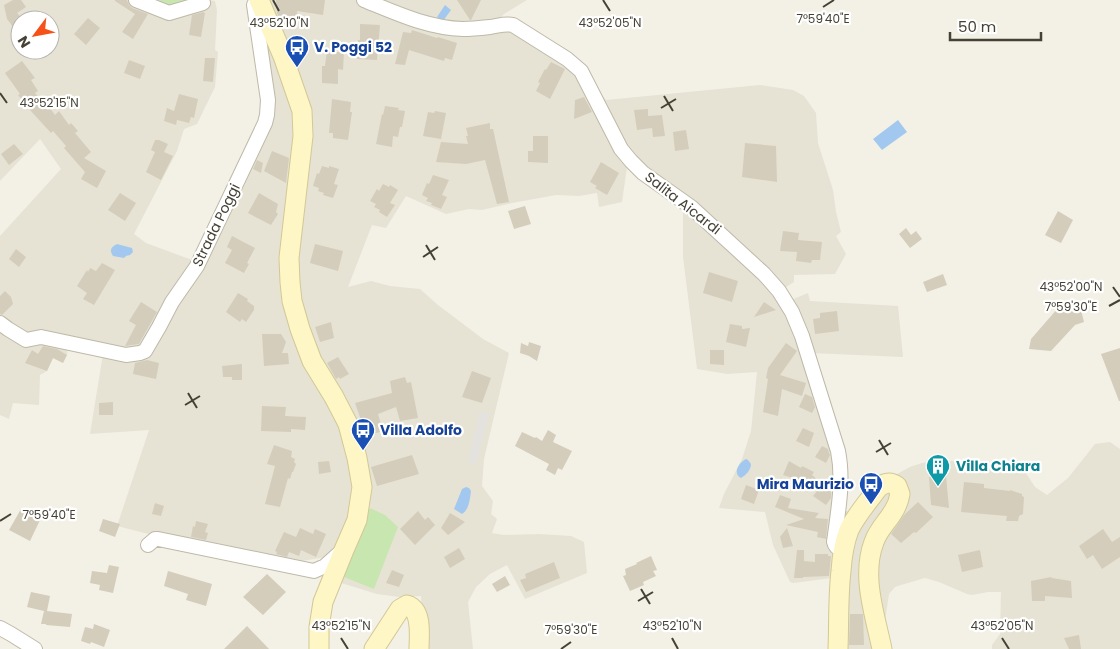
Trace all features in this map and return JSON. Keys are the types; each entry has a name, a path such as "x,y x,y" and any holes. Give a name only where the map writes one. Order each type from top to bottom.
{"main road":[{"path":"258,0 283,56 302,111 303,136 289,258 292,301 312,361 348,424 362,487 357,520 323,602 319,627 319,649"},
{"path":"838,649 839,590 843,551 849,530 878,488 891,483 897,486 900,494 899,500 874,543 869,568 872,605 882,649"},
{"path":"374,649 400,609 408,606 415,610 418,619 419,649"}],"street":[{"path":"136,0 169,13 203,3"},
{"name":"Strada Poggi","path":"0,323 26,340 41,337 126,355 140,353 145,350 166,311 203,256 265,123 267,115 267,90 254,5 258,0"},
{"name":"Salita Aicardi","path":"364,0 435,26 472,29 506,24 513,25 566,59 581,71 621,149 631,161 691,207 764,274 779,291 792,312 802,336 838,451 840,494 834,542 837,548 843,551"},
{"path":"148,544 158,539 314,571 325,566 344,550"},
{"path":"0,628 35,649"}],"shaded area":[{"path":"0,0 215,1 217,10 215,50 218,52 215,87 197,124 184,129 177,151 134,234 146,243 192,260 260,118 261,76 250,0 527,0 504,14 499,21 593,85 606,100 760,85 793,90 804,96 816,113 818,143 833,190 841,232 836,236 846,254 835,274 794,275 794,282 783,289 791,300 808,293 810,301 898,306 903,357 811,353 824,386 842,511 852,511 878,479 885,474 895,475 910,467 936,461 951,461 1024,470 1035,487 1047,495 1068,478 1095,444 1110,442 1120,449 1120,649 992,649 992,645 1000,634 1001,592 972,595 925,578 895,587 889,594 884,628 887,649 842,649 840,577 790,582 773,545 765,512 719,508 742,459 751,431 757,372 727,374 697,369 683,257 683,209 641,180 627,167 622,202 599,207 597,193 579,196 556,195 482,210 469,209 446,214 406,196 386,228 372,225 348,287 371,281 390,286 420,289 483,339 509,353 484,459 482,486 493,501 491,514 497,519 492,533 504,535 539,534 571,536 584,542 587,573 525,599 507,565 490,574 476,587 468,602 473,649 418,649 422,612 421,596 399,597 377,594 338,582 347,554 288,563 176,541 117,526 149,430 90,434 103,354 68,346 67,355 63,363 53,358 47,371 40,375 39,405 13,403 9,419 0,415 0,236 61,169 40,139 0,181"},
{"path":"480,412 489,413 476,464 468,461"}],"green space":[{"path":"142,0 200,0 167,9"},
{"path":"370,508 385,515 398,527 374,589 344,577"}],"water":[{"path":"445,5 451,10 443,21 437,17"},
{"path":"898,120 907,132 882,150 873,139"},
{"path":"117,244 132,248 133,252 124,258 113,256 111,249"},
{"path":"746,459 751,466 748,472 741,478 738,476 737,471 741,463"},
{"path":"466,487 471,491 468,507 462,514 454,509 462,489"}],"building":[{"path":"13,0 21,0 26,7 22,10 10,10 10,23 7,19 4,5"},
{"path":"115,0 127,0 132,8 148,14 133,39 122,32 135,14"},
{"path":"276,0 325,0 323,15 297,11 298,24 282,25 277,13"},
{"path":"457,0 481,0 471,20 470,20"},
{"path":"205,13 201,37 189,35 192,15"},
{"path":"88,18 100,28 86,45 74,34"},
{"path":"360,24 380,25 377,60 357,59"},
{"path":"412,30 457,43 452,60 445,58 444,61 409,50 405,65 395,64 403,32 411,33"},
{"path":"327,50 344,52 343,70 338,69 338,84 322,83 322,66 325,66"},
{"path":"205,58 215,58 213,82 203,81"},
{"path":"129,60 145,66 140,79 124,73"},
{"path":"22,61 35,78 31,80 38,91 35,93 48,110 50,108 55,115 59,111 69,125 71,123 78,131 75,133 91,152 84,158 106,171 97,188 81,179 85,172 64,148 66,146 53,131 51,133 30,110 18,95 20,94 5,73"},
{"path":"551,62 565,69 550,99 536,91 540,83 538,82"},
{"path":"179,94 198,99 194,118 191,117 189,123 177,120 176,125 164,121 167,108 174,111"},
{"path":"584,97 592,112 574,119 575,100"},
{"path":"332,99 351,102 350,112 352,112 348,140 333,138 333,133 329,133"},
{"path":"385,106 405,111 398,137 393,136 392,147 376,144"},
{"path":"648,109 648,116 662,115 665,136 653,137 652,128 637,130 634,110"},
{"path":"435,111 446,113 441,139 423,136 428,112 434,113"},
{"path":"490,123 490,129 493,129 509,202 497,204 485,160 466,164 436,162 441,142 468,144 466,128"},
{"path":"686,130 689,149 675,151 673,132"},
{"path":"533,136 548,136 548,163 528,162 528,151 533,151"},
{"path":"155,140 168,144 164,152 173,156 161,180 146,172 155,152 151,150"},
{"path":"745,143 776,146 777,182 742,177"},
{"path":"14,144 23,154 9,165 1,154"},
{"path":"272,151 289,158 286,183 264,171"},
{"path":"257,160 263,163 261,173 253,169"},
{"path":"601,162 619,173 607,195 595,188 597,186 590,182"},
{"path":"322,166 339,169 334,184 338,185 333,198 323,195 324,193 318,191 319,188 313,186 317,173 319,174"},
{"path":"433,175 449,180 442,195 447,197 441,209 431,205 432,203 426,201 428,198 422,195"},
{"path":"383,184 389,187 390,185 398,190 390,203 395,205 387,217 374,207 376,204 370,201 377,189 379,191"},
{"path":"120,193 136,203 125,221 108,210"},
{"path":"259,193 278,204 276,212 278,214 271,225 248,213"},
{"path":"525,206 531,224 514,229 508,211"},
{"path":"1058,211 1073,220 1061,243 1045,235"},
{"path":"906,228 911,235 916,231 922,239 910,248 899,234"},
{"path":"783,231 799,233 798,240 822,242 820,260 812,260 811,263 796,261 797,252 780,251"},
{"path":"232,236 255,248 244,273 225,263 232,250 227,247"},
{"path":"315,244 343,251 338,271 310,263"},
{"path":"16,249 26,257 19,267 9,259"},
{"path":"102,263 115,270 94,305 83,299 87,293 77,286 87,270 88,272 90,268 96,271"},
{"path":"709,272 738,281 732,302 703,293"},
{"path":"943,274 947,285 927,292 923,282"},
{"path":"5,291 11,297 13,304 2,315 0,314 0,296"},
{"path":"238,293 248,299 247,301 254,306 254,310 246,322 242,319 240,322 226,312"},
{"path":"141,302 157,312 139,344 125,346 136,325 129,321"},
{"path":"764,302 776,310 754,317"},
{"path":"1079,302 1084,322 1075,325 1051,351 1029,349 1031,339 1058,308"},
{"path":"837,311 839,331 815,334 813,319 820,318 820,313"},
{"path":"331,322 334,338 320,342 315,327"},
{"path":"730,324 742,326 742,329 750,328 746,347 726,342"},
{"path":"262,334 281,334 286,342 282,353 288,353 289,364 264,366"},
{"path":"529,342 541,346 537,361 520,353 521,343 528,346"},
{"path":"786,343 797,351 780,375 806,383 802,396 782,389 778,416 763,412 768,379 766,378 768,368"},
{"path":"43,346 57,349 67,355 63,363 53,358 47,371 25,363 32,350 38,354"},
{"path":"1120,348 1120,401 1119,401 1101,354"},
{"path":"710,350 724,350 724,365 710,364"},
{"path":"338,357 349,374 336,379 327,363"},
{"path":"147,360 159,363 156,379 133,374 135,363"},
{"path":"242,364 242,380 232,380 232,377 223,377 222,366"},
{"path":"472,371 491,378 482,403 462,397"},
{"path":"405,377 407,383 411,382 418,418 400,421 396,407 378,414 383,431 363,437 359,421 361,420 355,403 392,393 390,381"},
{"path":"805,394 812,397 815,407 812,413 799,407"},
{"path":"113,402 113,415 99,415 99,403"},
{"path":"262,406 286,407 285,416 306,417 305,430 291,429 291,432 261,431"},
{"path":"803,428 814,433 809,447 796,441"},
{"path":"548,430 556,435 553,442 572,451 562,470 558,468 555,475 546,470 549,464 515,446 522,432 542,441"},
{"path":"274,445 292,451 291,457 295,459 294,462 296,464 290,479 288,478 280,507 265,504 275,466 267,464"},
{"path":"822,446 828,449 830,455 826,463 815,457"},
{"path":"412,455 419,474 377,486 371,467"},
{"path":"329,461 331,472 319,474 318,462"},
{"path":"789,461 801,468 802,466 814,472 812,475 831,491 831,498 826,505 813,496 817,491 794,482 796,479 783,475"},
{"name":"Villa Chiara","path":"946,476 949,508 931,505 929,477"},
{"path":"964,482 984,484 984,488 1010,490 1022,494 1024,497 1023,514 1019,516 1018,521 1006,521 1007,516 961,512"},
{"path":"746,485 759,490 754,504 741,499"},
{"path":"780,495 791,499 788,508 819,513 815,518 828,519 826,539 817,537 818,532 786,525 804,519 775,507"},
{"path":"918,502 933,517 916,533 914,532 901,543 891,534 904,515"},
{"path":"155,503 164,506 161,516 152,514"},
{"path":"21,509 41,518 30,541 9,530"},
{"path":"418,511 425,520 428,517 435,525 415,545 400,529"},
{"path":"450,513 465,522 448,535 441,528"},
{"path":"103,519 120,524 115,537 99,531"},
{"path":"196,521 208,524 205,532 208,533 206,540 191,537"},
{"path":"300,528 313,534 315,529 326,534 316,557 301,550 299,556 289,552 287,557 276,554 277,552 275,551 284,532 296,537"},
{"path":"787,528 793,546 783,548 780,537"},
{"path":"1103,529 1112,542 1120,537 1120,557 1102,569 1093,555 1087,559 1079,546"},
{"path":"459,548 465,559 450,568 444,557"},
{"path":"797,550 804,550 804,561 815,562 815,554 828,554 828,556 831,556 829,576 794,578"},
{"path":"980,550 983,567 962,572 958,555"},
{"path":"651,556 657,570 653,571 656,576 643,582 644,585 630,591 623,576 626,575 625,569"},
{"path":"554,562 560,578 526,592 520,580 526,578 525,574"},
{"path":"109,565 119,567 113,593 99,590 100,585 90,583 92,571 107,573"},
{"path":"392,570 404,575 399,587 386,583"},
{"path":"168,571 212,584 206,606 186,600 188,594 164,586"},
{"path":"267,574 286,592 263,615 243,597"},
{"path":"505,576 510,585 497,592 492,584"},
{"path":"1051,577 1071,581 1072,598 1045,596 1045,601 1032,601 1031,581"},
{"path":"31,592 50,596 47,611 72,614 70,627 41,624 44,611 27,607"},
{"path":"850,614 863,614 864,645 849,645"},
{"path":"94,624 110,630 104,647 91,642 90,644 81,641 85,627 93,629"},
{"path":"247,626 269,649 224,649"},
{"path":"1079,635 1081,649 1069,649 1064,638"}],"place":[{"name":"V. Poggi 52","path":"297,68"},
{"name":"Villa Adolfo","path":"363,451"},
{"name":"Villa Chiara","path":"938,487"},
{"name":"Mira Maurizio","path":"871,505"}]}
